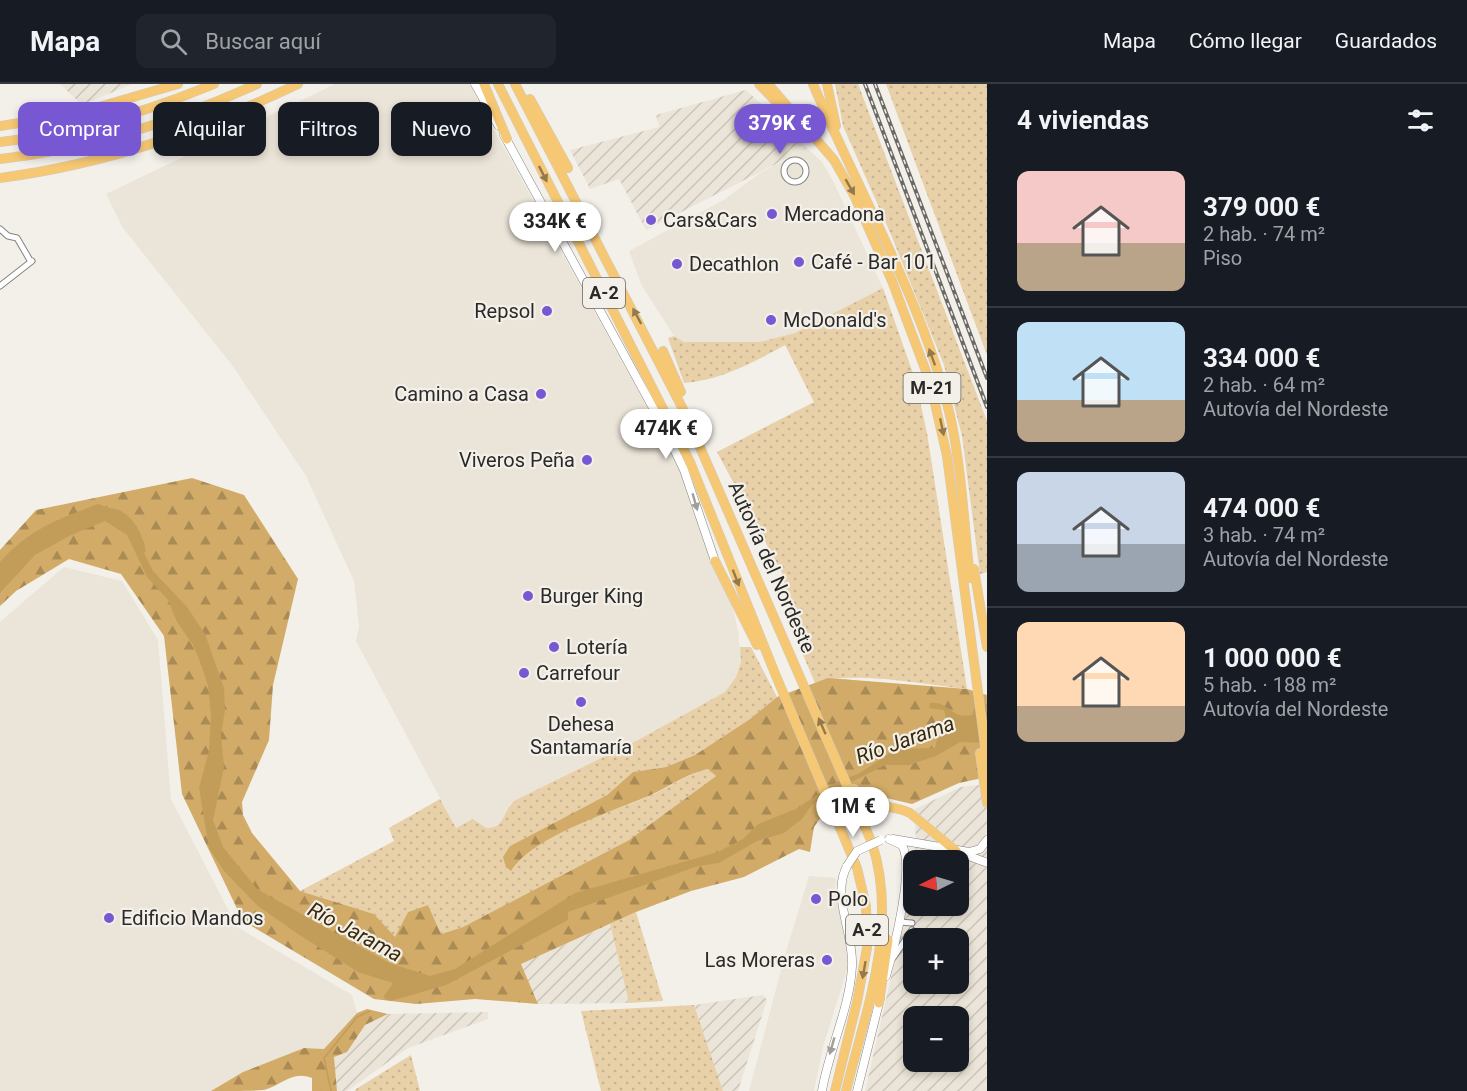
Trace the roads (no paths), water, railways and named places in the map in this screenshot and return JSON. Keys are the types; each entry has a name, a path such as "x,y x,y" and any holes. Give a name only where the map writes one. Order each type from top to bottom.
{"highway":[{"path":"118,102 167,84"},
{"path":"120,102 178,84"},
{"path":"0,142 68,132 113,121 214,84"},
{"path":"0,160 49,154 151,127 257,84"},
{"path":"0,177 51,171 124,154 190,133 298,84"},
{"path":"484,84 507,139"},
{"name":"Autovía del Nordeste","path":"498,84 690,462 776,676 835,812 861,881 867,934 864,970 835,1091"},
{"name":"Autovía del Nordeste","path":"515,84 686,415 841,770 858,801"},
{"path":"521,84 568,168"},
{"path":"759,84 771,99 816,139"},
{"name":"M-21","path":"768,84 834,160 855,195 909,325 936,402 951,482 974,661 987,717"},
{"name":"M-21","path":"813,84 854,173"},
{"name":"M-21","path":"827,84 835,124 931,354 951,420 962,496 982,751 987,761"},
{"path":"0,126 18,123"},
{"path":"663,351 683,398 686,415"},
{"path":"962,496 987,646"},
{"path":"716,561 761,652 776,676"},
{"path":"982,751 987,803"},
{"path":"858,801 910,813 955,850"},
{"name":"A-2","path":"846,1091 882,945 884,906 872,843 858,801"},
{"path":"879,1003 889,921 887,894 880,876"}],"street":[{"path":"475,84 663,426 684,470 716,561"},
{"path":"796,160 802,163 806,173 802,179 796,182 787,178 784,171 787,164 796,160"},
{"path":"0,229 8,236 16,238 32,260 0,286"},
{"path":"822,1091 851,979 851,940 841,890 846,866 857,851 885,839 909,840 952,850"},
{"path":"885,839 899,842 904,850"},
{"path":"969,852 974,852 985,843"},
{"path":"985,843 986,863"},
{"path":"969,856 986,863"},
{"path":"857,1091 900,922 903,893"},
{"path":"890,965 912,926 900,922"}],"waterway":[{"name":"Río Jarama","path":"103,513 117,514 123,518 133,529 141,550"},
{"path":"331,1091 324,1058 357,1017 370,1011"}],"railway":[{"path":"865,84 987,407"},
{"path":"875,84 987,378"}],"place":[{"name":"Mercadona","path":"772,214"},
{"name":"Cars&Cars","path":"651,220"},
{"name":"Café - Bar 101","path":"799,262"},
{"name":"Decathlon","path":"677,264"},
{"name":"Repsol","path":"547,311"},
{"name":"McDonald's","path":"771,320"},
{"name":"Camino a Casa","path":"541,394"},
{"name":"Viveros Peña","path":"587,460"},
{"name":"Burger King","path":"528,596"},
{"name":"Lotería","path":"554,647"},
{"name":"Carrefour","path":"524,673"},
{"name":"Dehesa Santamaría","path":"581,702"},
{"name":"Polo","path":"816,899"},
{"name":"Edificio Mandos","path":"109,918"},
{"name":"Las Moreras","path":"827,960"}]}
